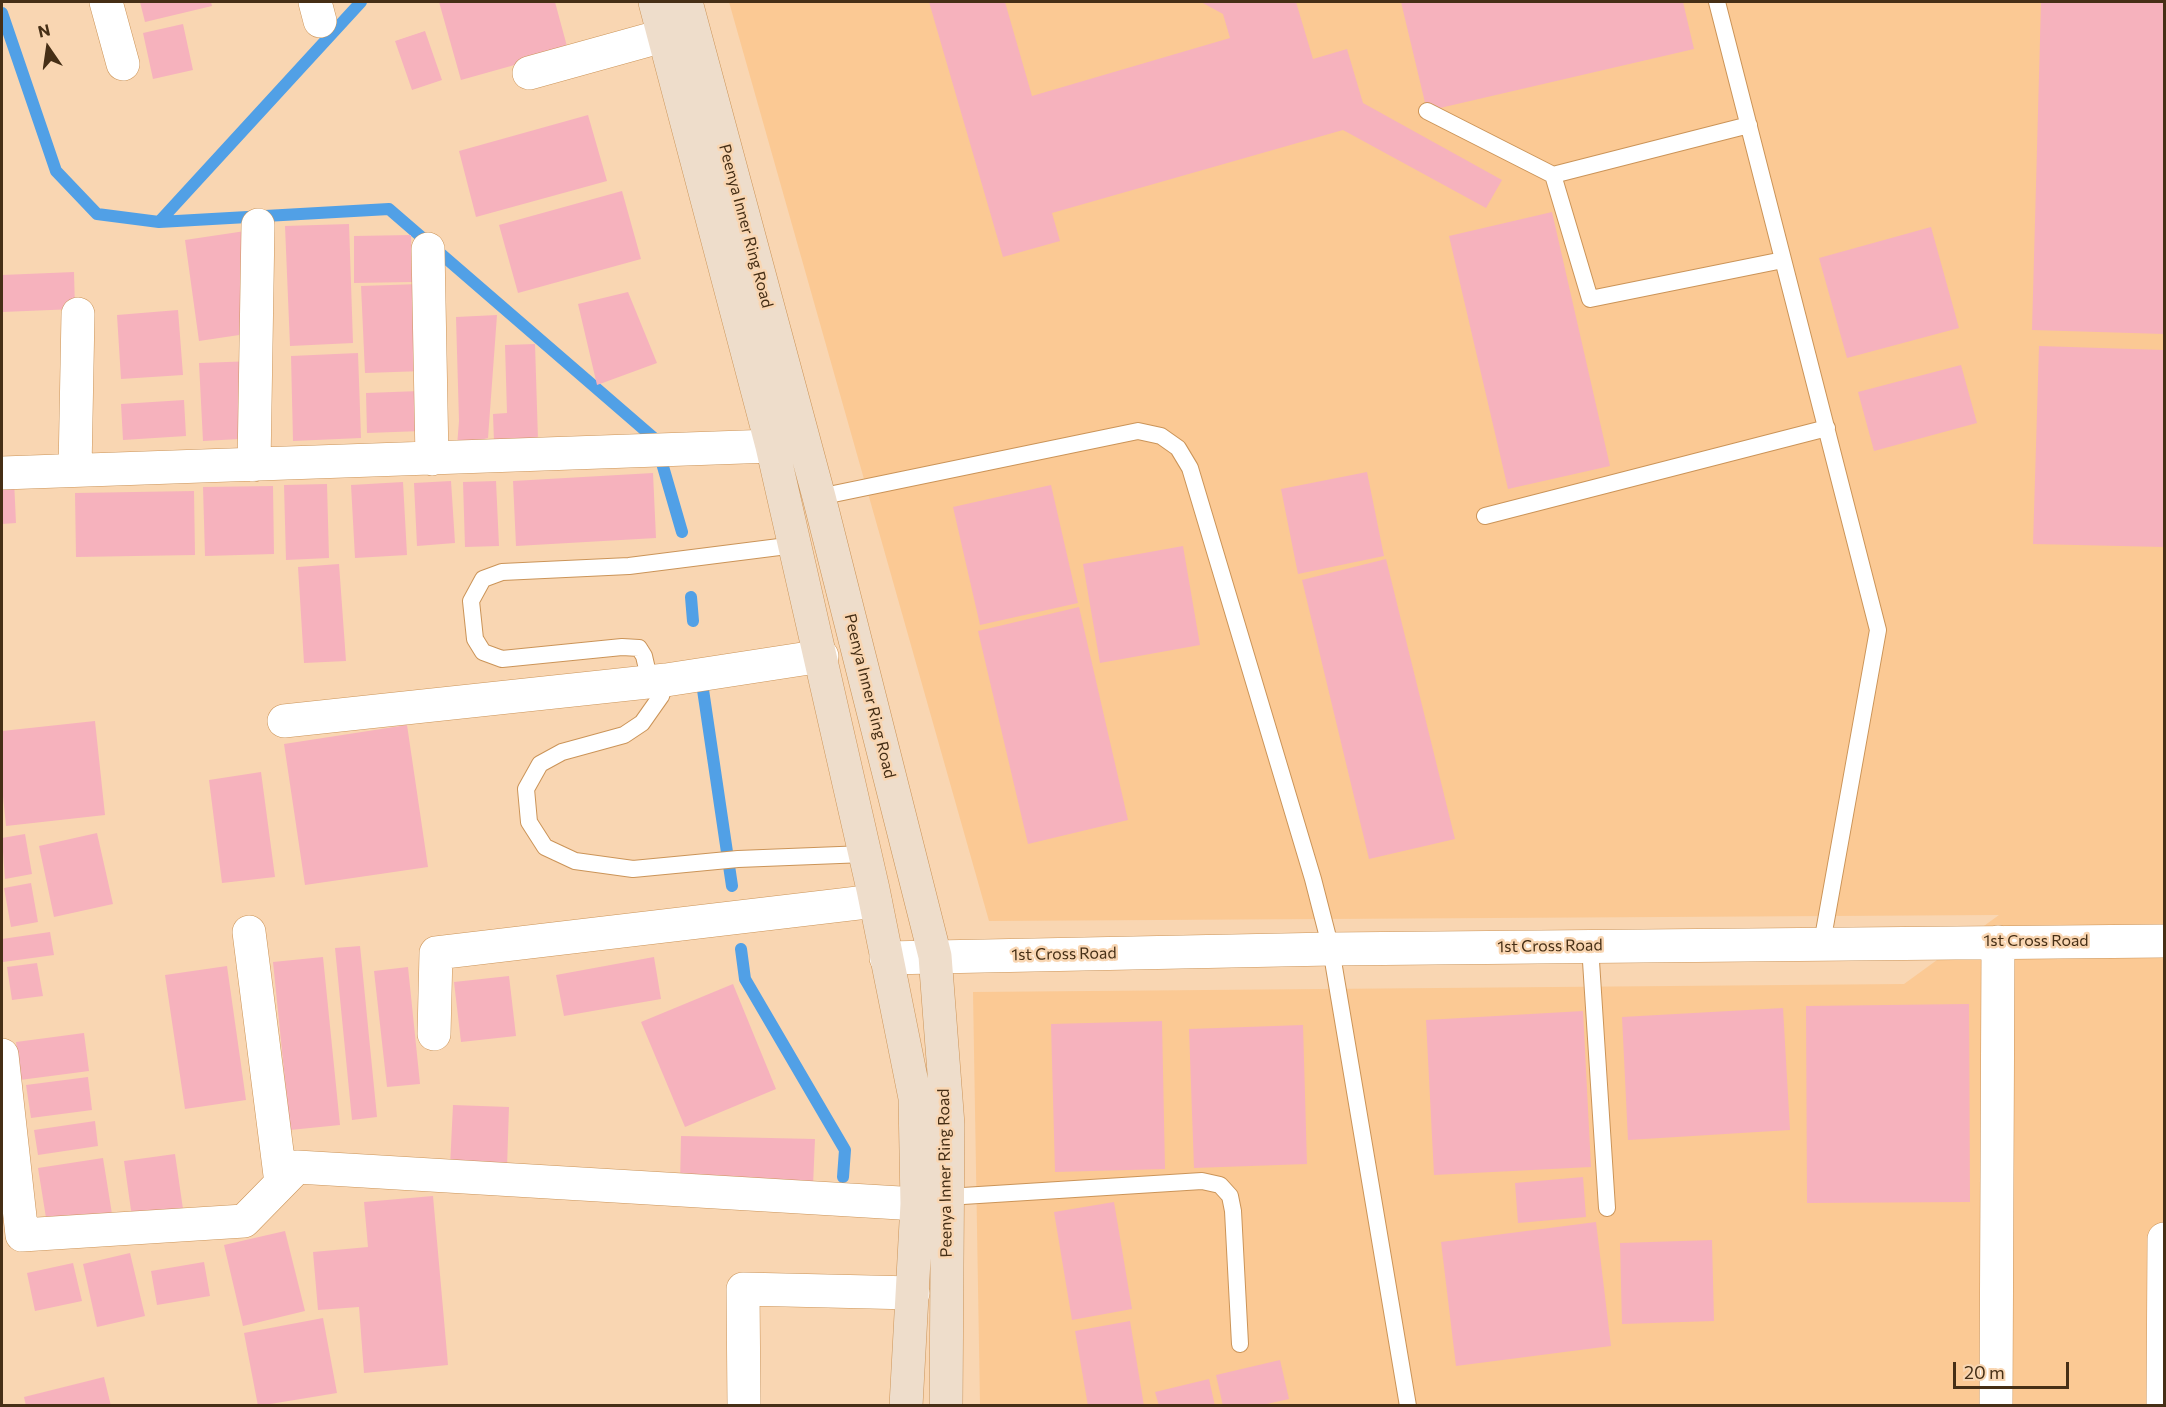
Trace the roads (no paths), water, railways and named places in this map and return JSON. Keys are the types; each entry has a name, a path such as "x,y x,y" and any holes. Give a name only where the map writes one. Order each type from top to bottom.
{"main road":[{"name":"Peenya Inner Ring Road","path":"655,2 666,34 772,446 822,656 875,901 915,1098 932,1200 946,1406"},
{"name":"Peenya Inner Ring Road","path":"686,2 819,497 935,956 948,1125 913,1293 906,1406"}],"street":[{"path":"106,2 123,64"},
{"path":"529,73 666,34"},
{"path":"254,465 258,225"},
{"path":"428,249 432,459"},
{"path":"75,470 78,314"},
{"path":"2,473 639,453 772,446"},
{"path":"284,721 658,681 822,656"},
{"path":"434,1034 436,953 875,901"},
{"path":"249,932 281,1184"},
{"name":"1st Cross Road","path":"886,958 1331,949 2164,941"},
{"path":"1996,1406 1998,942"},
{"path":"2,1056 12,1236 244,1221 297,1167 932,1200"},
{"path":"2163,1406 2164,1239"},
{"path":"744,1406 743,1289 913,1293"}],"lane":[{"path":"1717,2 1878,630 1822,943"},
{"path":"1427,111 1553,175 1749,125"},
{"path":"1553,175 1590,299 1783,260"},
{"path":"1485,516 1827,428"},
{"path":"819,497 1138,431 1161,436 1178,448 1190,468 1313,879 1331,949 1408,1406"},
{"path":"795,545 629,566 502,572 483,579 471,601 476,639 483,652 502,658 622,647 639,648 658,681 661,696 642,723 624,735 562,752 540,764 526,789 529,822 545,847 574,861 633,869 738,859 865,854"},
{"path":"1590,946 1607,1208"},
{"path":"932,1200 1202,1182 1220,1185 1230,1196 1233,1211 1240,1344"}],"waterway":[{"path":"159,222 361,2"},
{"path":"2,13 56,171 97,214 159,222 389,209 655,439 682,532"},
{"path":"691,597 693,621"},
{"path":"702,683 732,886"},
{"path":"741,949 745,979 845,1150 843,1177"}]}
